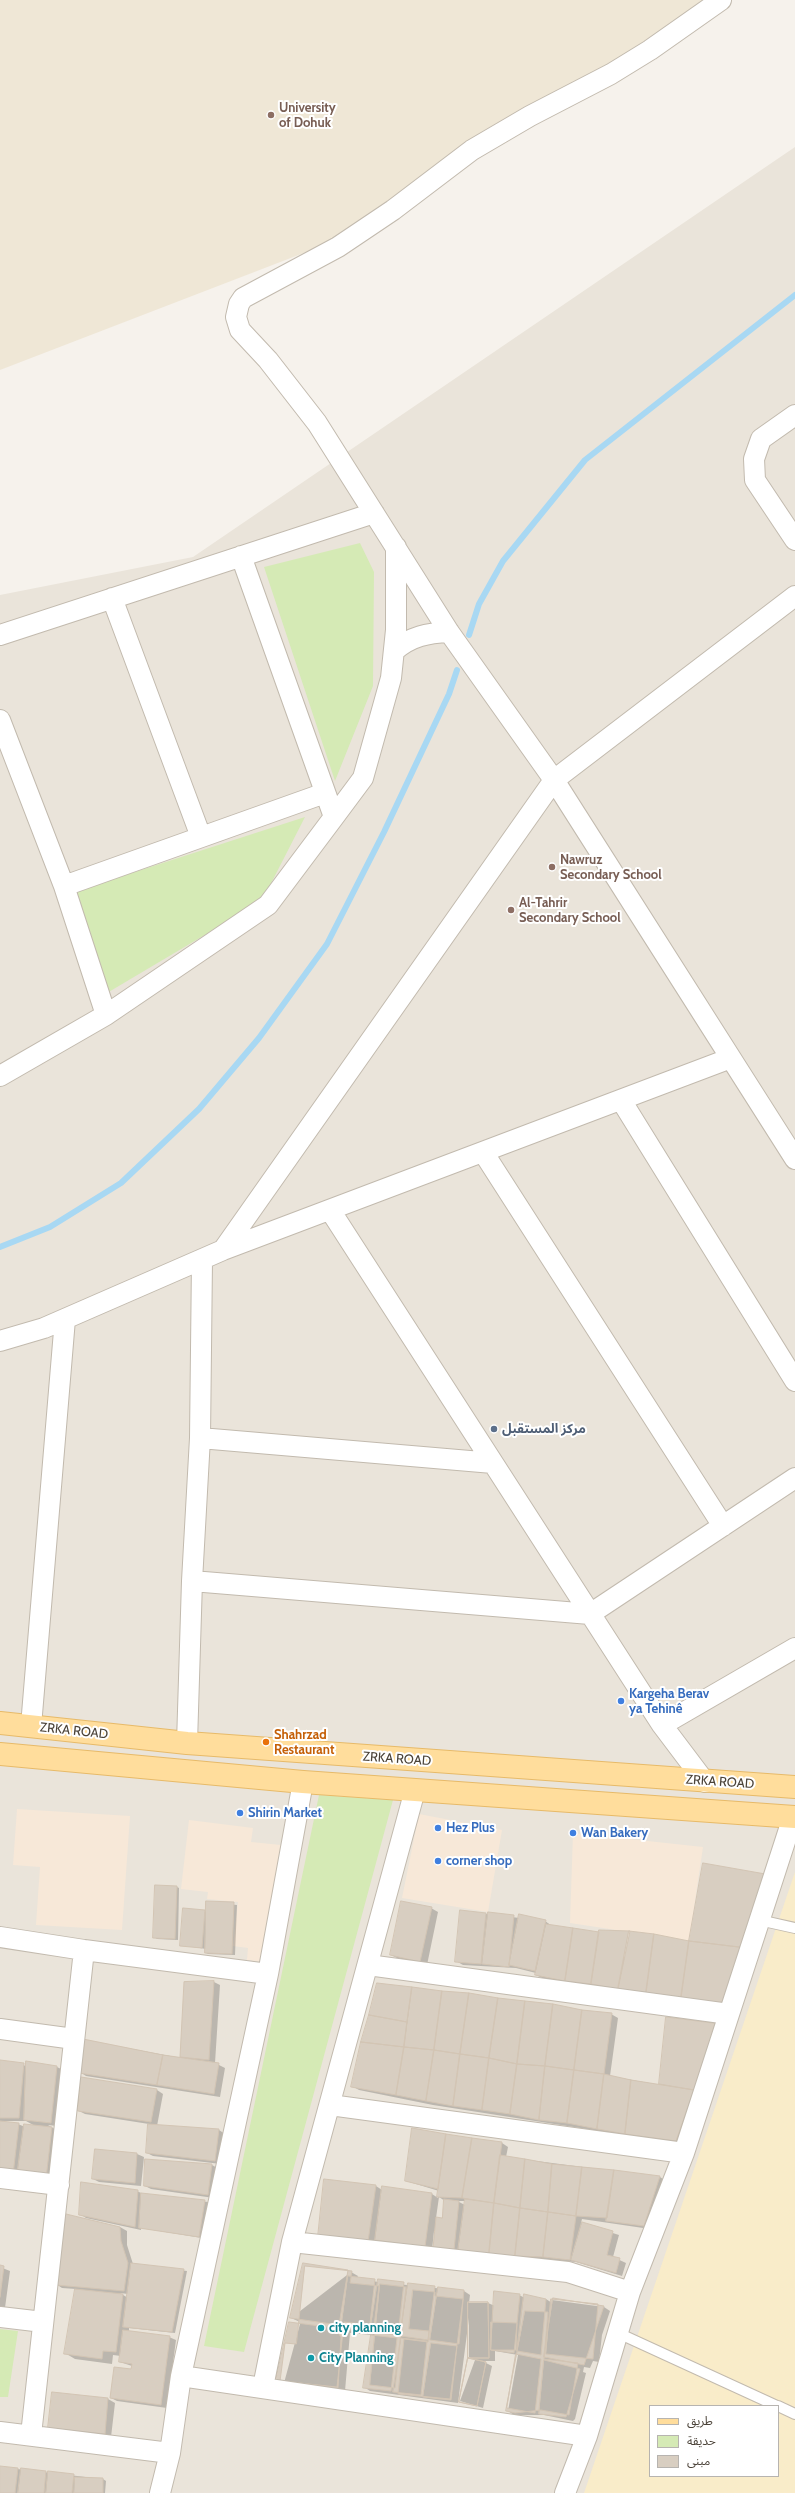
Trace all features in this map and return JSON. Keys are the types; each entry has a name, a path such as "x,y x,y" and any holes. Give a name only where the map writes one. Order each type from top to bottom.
{"main road":[{"name":"ZRKA ROAD","path":"0,1723 187,1743 704,1782 795,1787"},
{"path":"0,1754 303,1782 794,1817"}],"street":[{"path":"721,0 617,70 530,116 472,150 366,229 310,263 249,294 239,304 236,317 240,330 268,360 301,402 396,547 449,632 554,780 795,1159"},
{"path":"795,415 761,439 754,458 755,480 795,540"},
{"path":"0,636 374,513"},
{"path":"0,1076 106,1015 268,905 334,817 363,778 391,678 394,651 396,547"},
{"path":"241,556 334,817"},
{"path":"223,1250 554,780 795,596"},
{"path":"112,598 201,837"},
{"path":"394,651 404,642 417,636 449,632"},
{"path":"0,720 64,886 106,1015"},
{"path":"64,886 325,793"},
{"path":"0,1341 44,1328 223,1250 731,1058"},
{"path":"621,1100 795,1381"},
{"path":"483,1152 723,1526"},
{"path":"330,1210 662,1725 704,1782"},
{"path":"187,1743 192,1581 200,1438 202,1260"},
{"path":"31,1726 65,1319"},
{"path":"200,1438 493,1463"},
{"path":"192,1581 590,1614 795,1478"},
{"path":"662,1725 795,1648"},
{"path":"160,2493 170,2453 181,2376 268,1974 303,1782"},
{"path":"263,2387 292,2242 416,1790"},
{"path":"565,2493 587,2436 630,2292 684,2153 759,1920 794,1817"},
{"path":"0,1936 84,1950 268,1974"},
{"path":"31,2435 84,1950"},
{"path":"368,1965 729,2014"},
{"path":"0,2028 74,2039"},
{"path":"330,2105 684,2153"},
{"path":"0,2178 58,2185"},
{"path":"292,2242 568,2272 630,2292"},
{"path":"0,2317 43,2322"},
{"path":"181,2376 587,2436"},
{"path":"0,2432 170,2453"}],"lane":[{"path":"759,1920 795,1928"},
{"path":"618,2333 776,2405"},
{"path":"779,2406 795,2414"}],"shaded area":[{"name":"University of Dohuk","path":"0,0 716,0 366,229 0,370"},
{"path":"795,147 795,2493 0,2493 0,595 193,557"},
{"path":"17,1809 130,1816 122,1930 36,1925 40,1867 13,1865"},
{"name":"corner shop","path":"419,1814 502,1830 488,1912 402,1898"},
{"path":"189,1820 253,1828 251,1842 281,1845 267,1962 247,1960 248,1948 233,1946 238,1902 207,1899 208,1892 181,1889"},
{"path":"573,1833 703,1847 689,1941 570,1923"}],"green space":[{"path":"360,543 374,572 373,686 335,781 264,567"},
{"path":"305,817 262,901 107,993 76,891"},
{"path":"319,1795 393,1800 244,2352 204,2346"},
{"path":"0,2329 18,2331 8,2397 0,2397"}],"sand":[{"path":"795,1872 795,2493 584,2493"}],"building":[{"path":"703,1863 771,1875 747,1948 689,1941"},
{"path":"155,1885 177,1886 175,1939 153,1938"},
{"path":"206,1901 234,1902 232,1954 205,1953"},
{"path":"401,1901 432,1907 420,1962 390,1955"},
{"path":"183,1908 205,1910 202,1948 180,1946"},
{"path":"460,1910 486,1913 481,1964 455,1962"},
{"path":"488,1912 514,1915 509,1967 482,1964"},
{"path":"519,1914 546,1920 535,1971 509,1965"},
{"path":"546,1924 573,1928 565,1981 535,1975"},
{"path":"573,1928 599,1932 591,1984 565,1981"},
{"path":"599,1930 630,1931 618,1989 591,1984"},
{"path":"629,1931 654,1934 646,1993 618,1989"},
{"path":"654,1934 689,1941 681,1998 646,1993"},
{"path":"689,1941 747,1948 727,2004 681,1998"},
{"path":"214,1981 209,2060 180,2057 184,1982"},
{"path":"377,1983 412,1987 407,2022 369,2015"},
{"path":"412,1987 442,1991 434,2050 404,2047"},
{"path":"442,1991 469,1993 460,2054 434,2050"},
{"path":"469,1993 498,1998 489,2058 460,2054"},
{"path":"498,1998 525,2001 517,2064 489,2058"},
{"path":"525,2001 553,2004 545,2066 517,2064"},
{"path":"553,2004 582,2010 574,2070 545,2066"},
{"path":"582,2010 612,2013 604,2074 574,2070"},
{"path":"369,2015 407,2022 404,2047 361,2042"},
{"path":"666,2017 721,2024 700,2091 659,2084"},
{"path":"83,2039 163,2055 157,2085 79,2073"},
{"path":"361,2042 404,2047 396,2095 351,2087"},
{"path":"404,2047 434,2050 426,2101 396,2095"},
{"path":"434,2050 460,2054 453,2106 426,2101"},
{"path":"460,2054 489,2058 482,2110 453,2106"},
{"path":"163,2055 219,2063 214,2094 157,2085"},
{"path":"489,2058 517,2064 510,2114 482,2110"},
{"path":"0,2060 24,2063 19,2118 0,2118"},
{"path":"26,2061 57,2066 51,2123 24,2120"},
{"path":"517,2064 545,2066 539,2120 510,2114"},
{"path":"545,2066 574,2070 567,2123 539,2120"},
{"path":"574,2070 604,2074 597,2129 567,2123"},
{"path":"604,2074 631,2080 625,2134 597,2129"},
{"path":"81,2077 157,2089 151,2122 78,2111"},
{"path":"631,2080 694,2090 676,2141 625,2134"},
{"path":"0,2121 19,2123 13,2175 0,2175"},
{"path":"24,2124 52,2127 46,2179 17,2176"},
{"path":"148,2124 219,2129 215,2161 146,2153"},
{"path":"412,2128 446,2134 438,2189 405,2181"},
{"path":"446,2134 472,2138 462,2198 437,2197"},
{"path":"472,2138 502,2142 494,2203 462,2198"},
{"path":"95,2149 137,2153 135,2183 92,2179"},
{"path":"500,2155 525,2159 520,2208 494,2203"},
{"path":"145,2159 212,2164 208,2195 144,2186"},
{"path":"525,2159 552,2164 548,2212 520,2208"},
{"path":"552,2164 582,2167 576,2216 548,2212"},
{"path":"582,2167 614,2170 607,2218 576,2216"},
{"path":"614,2170 660,2176 644,2226 606,2221"},
{"path":"324,2179 376,2185 368,2242 318,2237"},
{"path":"81,2182 138,2190 135,2227 79,2215"},
{"path":"382,2186 432,2193 425,2247 375,2240"},
{"path":"141,2193 205,2200 199,2237 139,2228"},
{"path":"444,2199 459,2201 454,2250 433,2248 436,2217 442,2218"},
{"path":"465,2199 494,2203 489,2254 458,2251"},
{"path":"494,2203 520,2208 515,2256 489,2254"},
{"path":"520,2208 548,2212 543,2257 515,2256"},
{"path":"548,2212 576,2216 570,2260 543,2257"},
{"path":"66,2214 120,2227 121,2241 128,2263 124,2291 55,2285"},
{"path":"582,2222 613,2231 607,2255 620,2258 616,2273 571,2260"},
{"path":"131,2263 184,2269 172,2332 123,2327"},
{"name":"City Planning","path":"303,2263 348,2270 339,2325 290,2318"},
{"path":"0,2265 4,2266 0,2297"},
{"name":"city planning","path":"305,2266 352,2271 350,2283 379,2286 373,2334 361,2333 362,2324 344,2322 337,2387 280,2381 285,2343 296,2344"},
{"name":"City Planning","path":"348,2276 375,2279 369,2332 341,2329"},
{"name":"City Planning","path":"378,2279 404,2282 398,2335 370,2332"},
{"name":"City Planning","path":"408,2283 435,2286 428,2340 400,2336"},
{"name":"city planning","path":"380,2284 406,2287 395,2388 370,2385"},
{"name":"City Planning","path":"438,2287 464,2290 459,2344 430,2340"},
{"path":"75,2289 123,2294 116,2352 103,2351 102,2359 64,2354"},
{"name":"city planning","path":"413,2290 435,2292 435,2296 463,2299 450,2399 398,2394 404,2339 428,2342 429,2331 409,2329"},
{"path":"494,2291 520,2294 514,2353 491,2350"},
{"path":"524,2294 546,2299 541,2355 517,2351"},
{"path":"553,2298 604,2306 584,2365 544,2357"},
{"path":"551,2299 598,2304 593,2359 546,2354"},
{"path":"468,2302 488,2302 489,2358 468,2358"},
{"path":"468,2302 488,2302 489,2358 468,2358"},
{"path":"525,2311 548,2312 544,2359 578,2363 569,2415 541,2410 515,2413 506,2411"},
{"name":"City Planning","path":"289,2322 335,2328 341,2337 338,2388 276,2380"},
{"path":"491,2322 517,2323 516,2350 491,2350"},
{"path":"123,2330 170,2336 161,2405 110,2398 114,2367 131,2369 132,2364 119,2362"},
{"name":"City Planning","path":"371,2335 397,2338 391,2391 363,2388"},
{"name":"City Planning","path":"401,2338 427,2341 421,2395 393,2392"},
{"name":"City Planning","path":"431,2343 457,2346 451,2400 423,2397"},
{"path":"516,2354 541,2359 535,2413 507,2408"},
{"path":"468,2358 486,2362 477,2406 459,2402"},
{"path":"468,2358 486,2362 477,2406 459,2402"},
{"path":"544,2360 580,2369 566,2417 539,2414"},
{"path":"52,2392 108,2398 105,2434 48,2428"},
{"path":"0,2466 18,2468 15,2493 0,2493"},
{"path":"21,2468 46,2471 44,2493 18,2493"},
{"path":"48,2471 74,2474 72,2493 46,2493"},
{"path":"75,2477 103,2478 103,2493 74,2493"}],"waterway":[{"path":"469,635 479,604 503,561 585,460 795,295"},
{"path":"0,1247 50,1227 121,1183 199,1109 259,1038 327,944 384,832 449,694 457,670"}],"place":[{"name":"University of Dohuk","path":"271,115"},
{"name":"Nawruz Secondary School","path":"552,867"},
{"name":"Al-Tahrir Secondary School","path":"511,910"},
{"name":"مركز المستقبل","path":"494,1429"},
{"name":"Kargeha Berav ya Tehinê","path":"621,1701"},
{"name":"Shahrzad Restaurant","path":"266,1742"},
{"name":"Shirin Market","path":"240,1813"},
{"name":"Hez Plus","path":"438,1828"},
{"name":"Wan Bakery","path":"573,1833"},
{"name":"corner shop","path":"438,1861"},
{"name":"city planning","path":"321,2328"},
{"name":"City Planning","path":"311,2358"}]}
